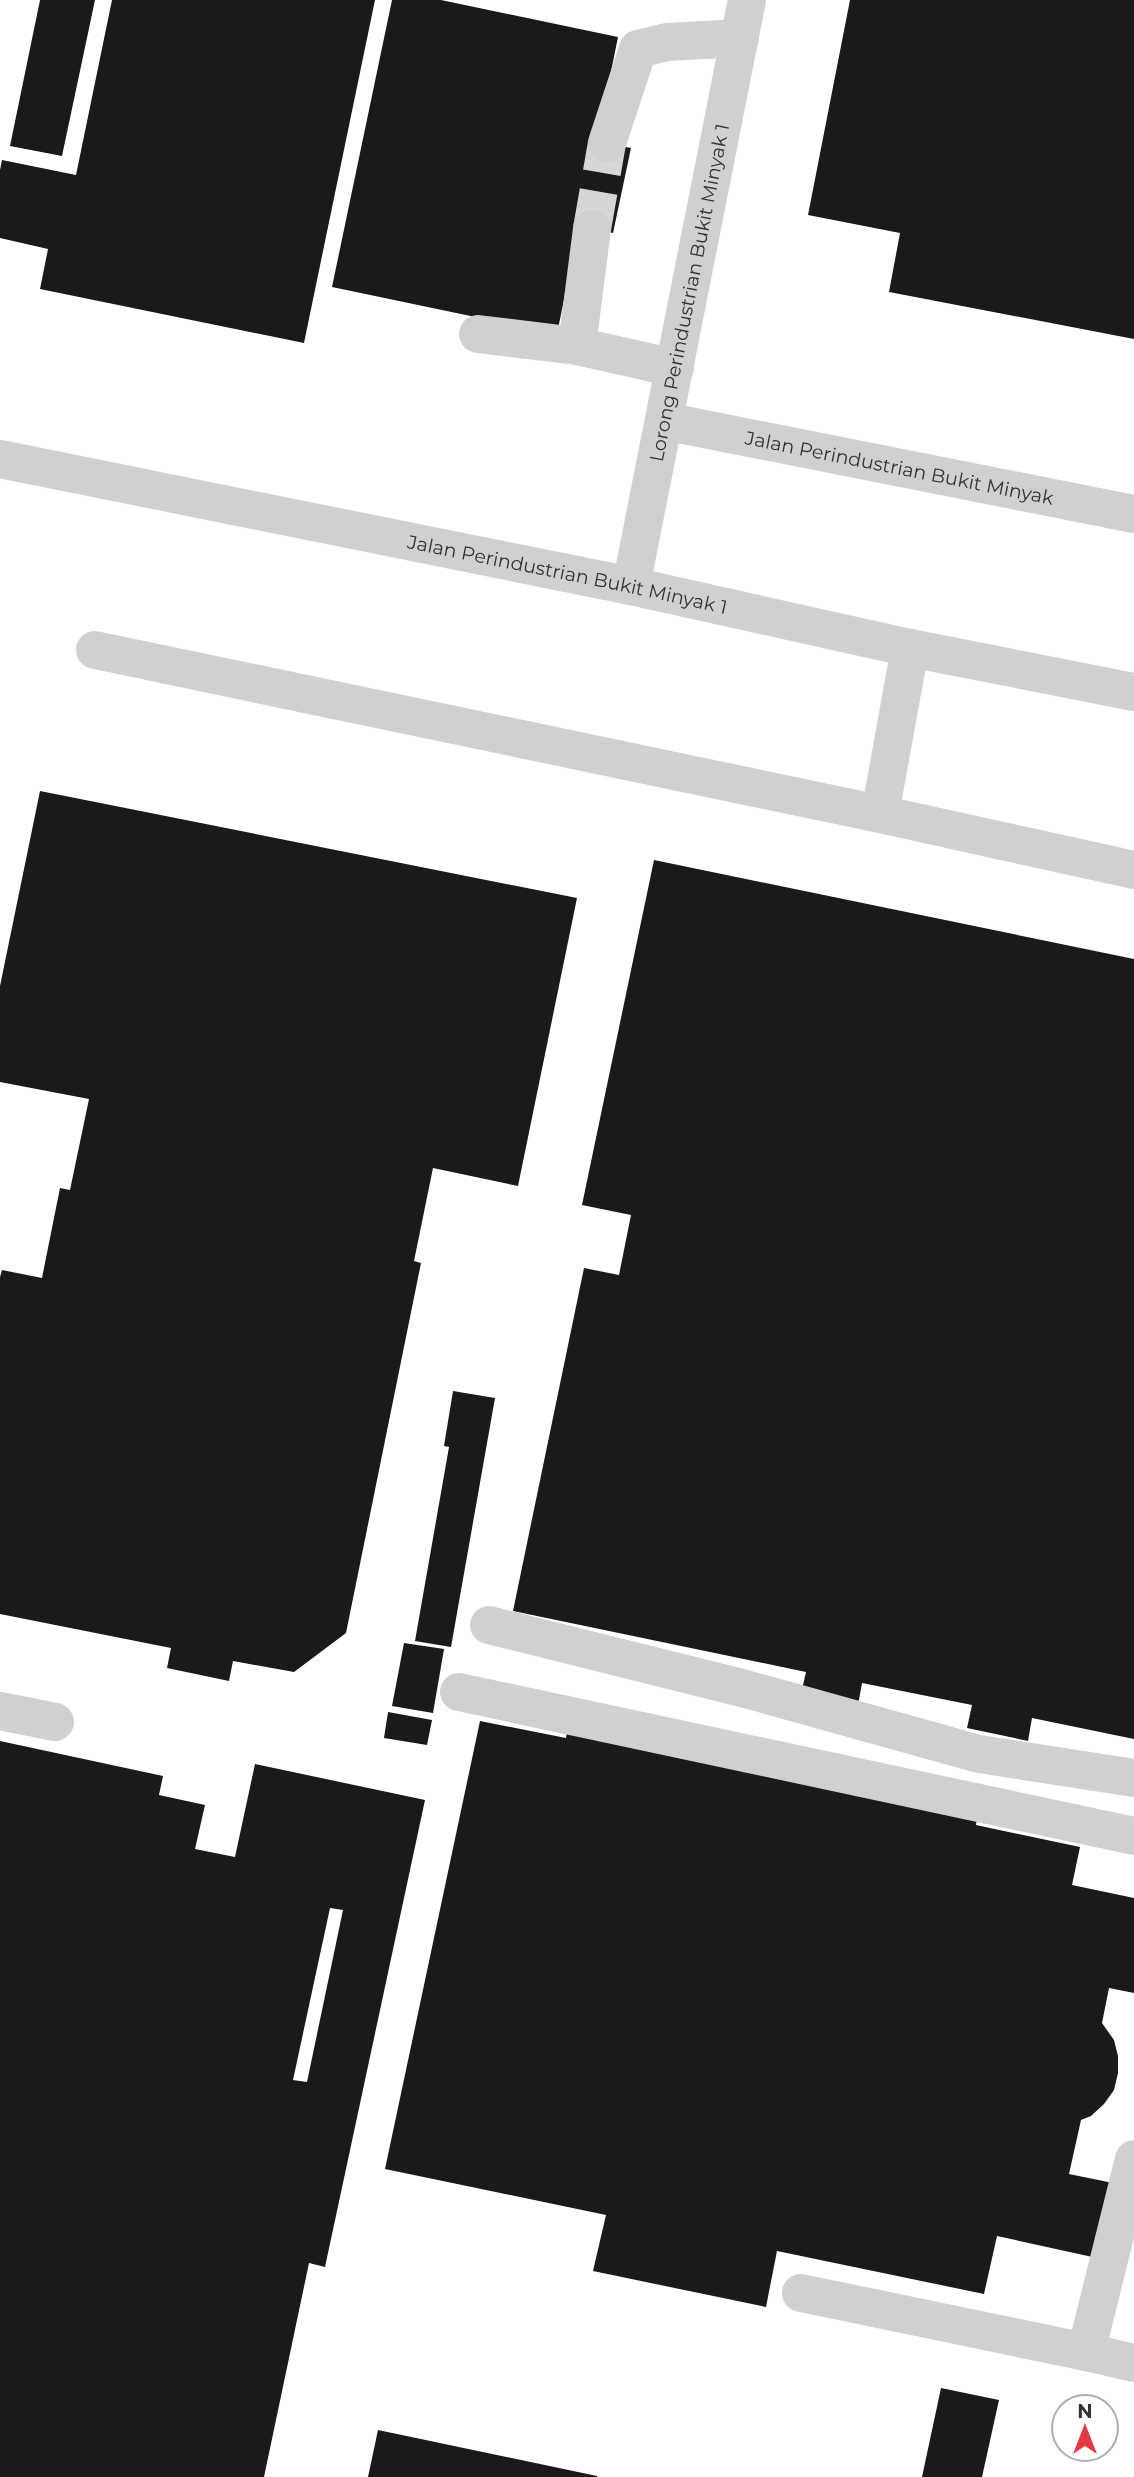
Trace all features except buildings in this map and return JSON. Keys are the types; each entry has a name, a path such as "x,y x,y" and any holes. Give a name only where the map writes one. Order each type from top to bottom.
{"street":[{"name":"Lorong Perindustrian Bukit Minyak 1","path":"631,586 747,0"},
{"path":"607,143 638,49 667,42 740,38"},
{"path":"577,346 592,229"},
{"path":"478,334 577,346 675,368"},
{"name":"Jalan Perindustrian Bukit Minyak","path":"664,421 1134,514"},
{"name":"Jalan Perindustrian Bukit Minyak 1","path":"0,459 631,586 910,648 1134,692"},
{"path":"880,814 910,648"},
{"path":"95,650 880,814 1134,870"},
{"path":"489,1625 742,1688 979,1754 1134,1778"},
{"path":"459,1692 1134,1836"},
{"path":"0,1711 55,1722"},
{"path":"1086,2352 1134,2159"},
{"path":"801,2293 1134,2362"}],"tunnel":[{"path":"592,229 607,143"}]}
